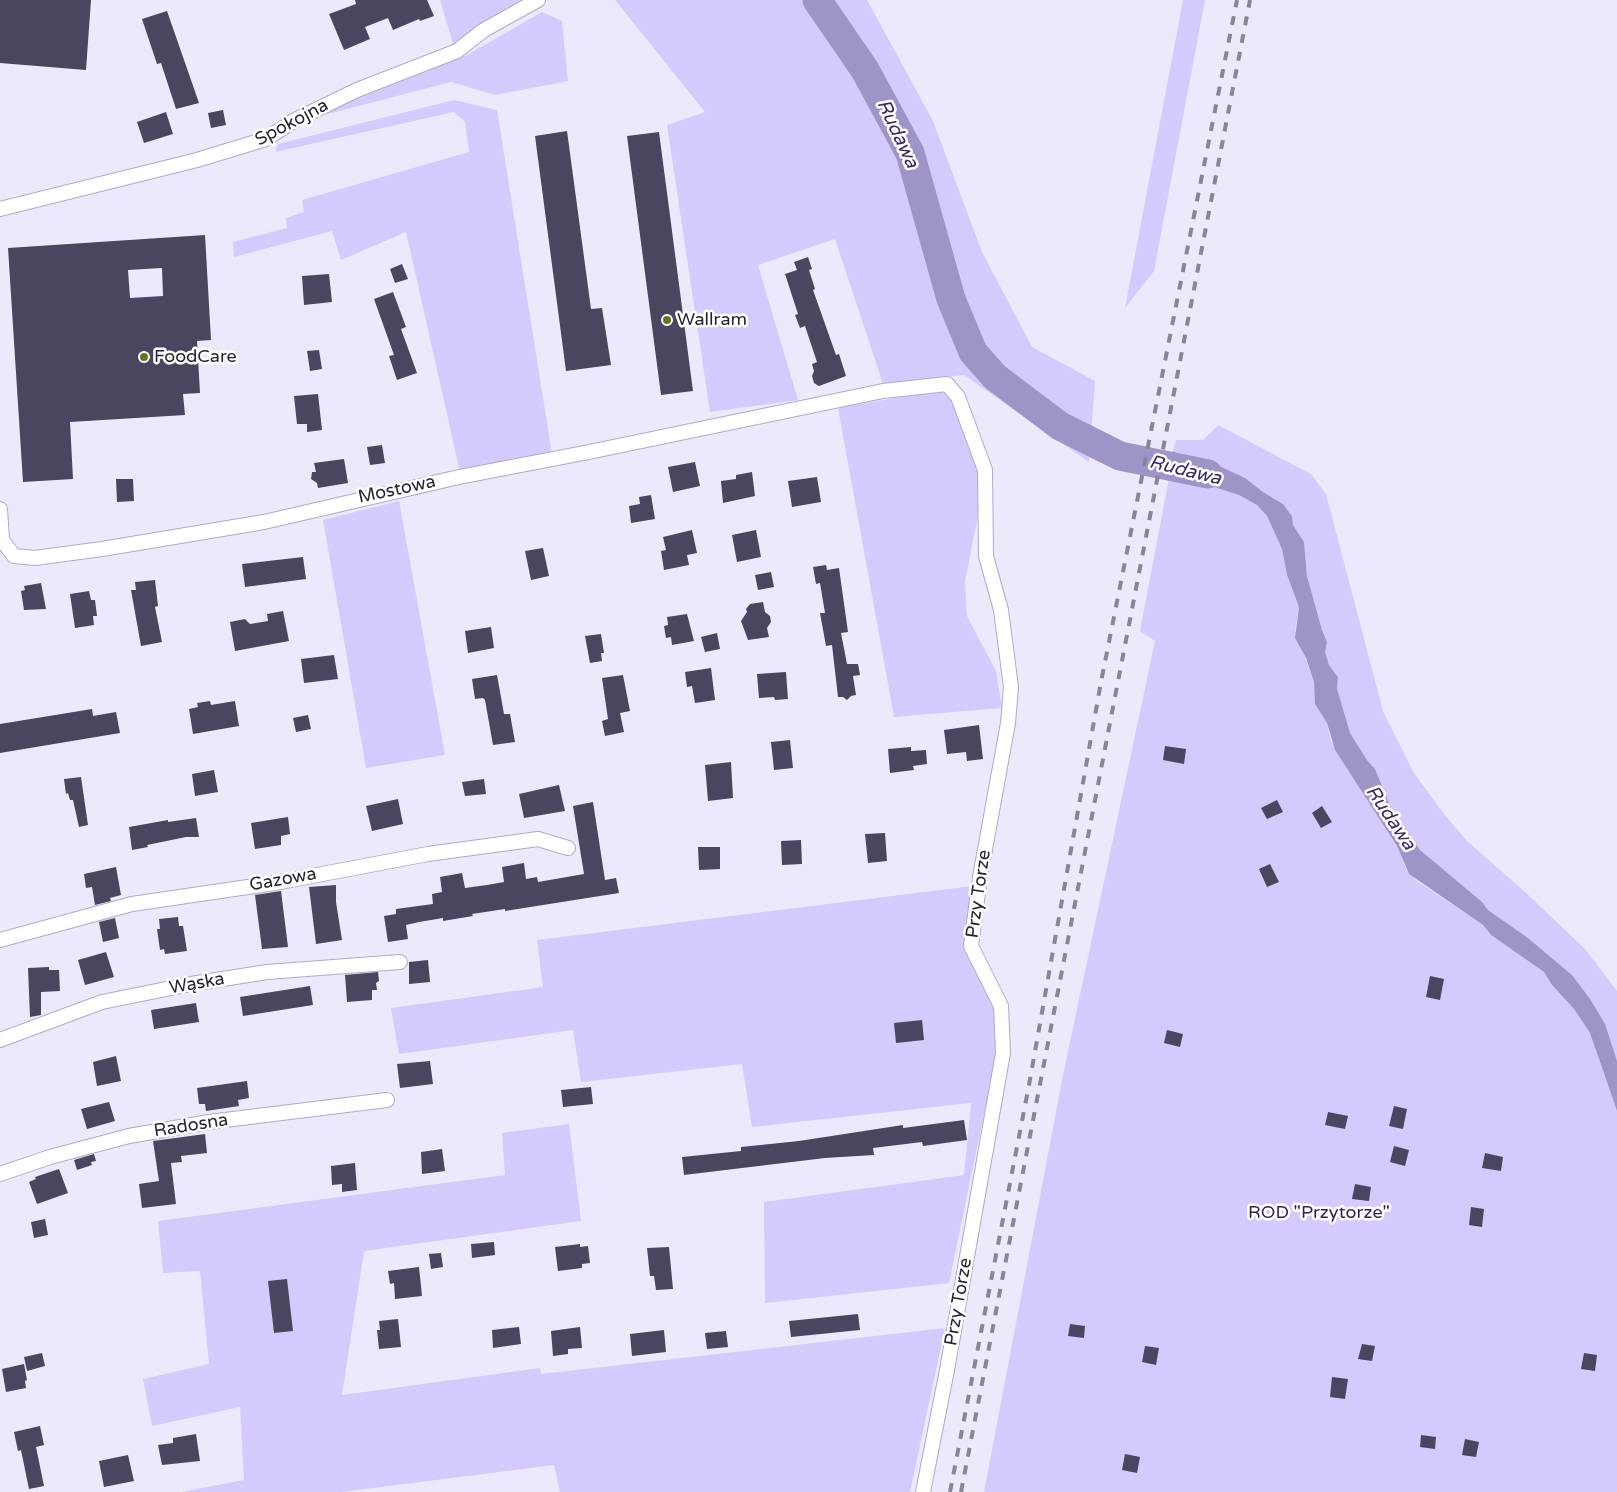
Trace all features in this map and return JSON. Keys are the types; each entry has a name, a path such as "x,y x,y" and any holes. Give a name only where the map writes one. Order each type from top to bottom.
{"street":[{"name":"Spokojna","path":"0,209 197,160 266,139 295,120 357,90 456,50 484,30 538,0"},
{"name":"Mostowa","path":"0,508 2,540 14,556 35,558 102,549 264,522 460,476 883,391 947,384"},
{"name":"Przy Torze","path":"923,1492 947,1370 1003,1054 1001,1006 971,946 980,877 1008,723 1011,687 1001,610 986,556 984,470 958,397 947,384"},
{"name":"Gazowa","path":"0,940 132,904 275,883 428,854 538,840 568,848"},
{"name":"Wąska","path":"0,1040 102,1002 191,984 276,971 400,962"},
{"name":"Radosna","path":"0,1174 50,1157 129,1136 209,1122 387,1100"}],"green space":[{"path":"440,0 521,0 454,47"},
{"path":"615,0 867,0 933,121 982,252 1032,347 1095,381 1089,462 964,375 883,384 835,239 758,265 798,400 710,412 667,125 705,112"},
{"path":"1183,0 1205,0 1154,271 1125,308"},
{"path":"542,12 562,21 568,81 495,95 451,82 297,122 467,55"},
{"path":"454,100 497,110 552,454 460,472 406,232 341,260 332,231 234,257 233,242 287,228 286,218 304,212 302,200 469,152 465,122 454,112 275,152 278,144"},
{"path":"946,389 976,438 984,484 965,582 967,616 996,671 1002,708 894,717 838,408"},
{"path":"1218,425 1311,474 1326,494 1383,711 1414,773 1444,814 1467,841 1524,891 1585,949 1617,991 1617,1061 1572,975 1528,938 1488,910 1482,902 1422,853 1391,808 1373,766 1367,760 1346,727 1337,689 1338,676 1329,665 1325,652 1327,642 1307,576 1304,542 1293,525 1292,516 1283,504 1248,481 1188,460 1173,451 1176,440 1203,440"},
{"name":"ROD \"Przytorze\"","path":"1170,473 1239,495 1257,505 1267,516 1282,549 1287,575 1299,607 1295,630 1314,682 1317,707 1327,723 1330,738 1337,753 1397,846 1407,871 1417,881 1483,925 1491,935 1544,972 1552,985 1574,1009 1590,1033 1617,1111 1617,1492 984,1492 1063,1075 1155,641 1140,631"},
{"path":"399,501 445,755 366,768 323,520"},
{"path":"981,885 977,948 999,1008 999,1041 949,1283 765,1303 764,1202 964,1175 971,1103 752,1127 742,1064 581,1082 573,1030 399,1054 391,1008 543,987 537,940"},
{"path":"569,1124 581,1221 364,1251 342,1395 540,1368 541,1374 945,1328 910,1492 560,1492 554,1465 342,1492 182,1492 244,1480 240,1407 152,1426 143,1379 209,1364 200,1271 163,1273 158,1221 505,1175 502,1133"}],"water":[{"path":"1173,451 1188,460 1217,465 1245,478 1283,504 1292,516 1293,525 1304,542 1307,576 1327,642 1325,652 1329,665 1338,677 1337,689 1350,733 1375,769 1391,808 1420,850 1482,902 1488,910 1528,938 1572,975 1590,999 1605,1024 1617,1061 1617,1111 1590,1033 1574,1009 1552,985 1544,972 1491,935 1483,925 1409,874 1397,846 1335,750 1327,723 1315,704 1314,682 1306,658 1295,638 1299,607 1287,575 1282,549 1267,516 1257,505 1239,495 1170,473"}],"building":[{"path":"0,0 91,0 86,70 0,63"},
{"path":"355,0 427,0 434,16 420,21 419,19 393,30 388,18 365,27 370,39 344,50 329,14 356,4"},
{"path":"167,11 199,103 176,109 161,63 157,64 142,19"},
{"path":"223,110 226,125 211,128 208,113"},
{"path":"166,112 173,134 144,143 137,122"},
{"path":"567,131 591,309 602,308 611,365 566,371 535,136"},
{"name":"Wallram","path":"659,132 693,391 661,395 627,136"},
{"name":"FoodCare","path":"205,235 211,340 197,341 200,393 183,394 185,415 70,422 73,479 23,482 8,248","holes":["162,268 163,296 130,298 128,270"]},
{"path":"808,257 812,269 809,270 815,289 813,290 836,355 839,354 846,376 819,386 814,383 812,376 814,371 812,364 817,362 805,326 800,328 795,315 798,314 785,274 797,270 794,262"},
{"path":"402,264 408,279 395,283 390,269"},
{"path":"329,274 332,302 304,305 302,276"},
{"path":"393,292 406,327 401,329 417,373 397,380 389,356 394,355 374,299"},
{"path":"319,350 322,369 310,371 307,351"},
{"path":"318,394 322,430 307,432 307,424 297,424 294,396"},
{"path":"382,445 385,463 370,465 367,447"},
{"path":"344,459 348,483 318,488 317,483 311,479 312,472 316,472 314,463"},
{"path":"695,462 700,486 673,492 668,467"},
{"path":"752,472 755,496 723,503 721,481 736,479 736,475"},
{"path":"817,477 821,502 792,507 788,481"},
{"path":"116,479 133,479 134,501 117,502"},
{"path":"651,495 655,519 631,523 629,506 640,504 639,497"},
{"path":"692,530 697,553 687,555 689,565 664,570 661,551 666,550 663,537"},
{"path":"756,530 761,557 737,562 732,535"},
{"path":"543,548 549,576 531,580 525,551"},
{"path":"303,557 306,579 245,587 242,564"},
{"path":"826,565 827,570 839,568 848,632 841,633 847,664 858,664 860,675 853,676 856,695 851,696 847,700 843,697 838,697 832,645 826,646 820,613 825,613 820,583 816,584 813,567"},
{"path":"771,572 774,587 758,590 755,575"},
{"path":"155,580 158,606 155,607 162,642 141,646 131,590 136,590 135,582"},
{"path":"41,583 46,609 24,610 21,591 25,590 24,586"},
{"path":"89,591 91,600 95,600 97,616 93,616 94,625 75,628 70,594"},
{"path":"763,602 765,612 770,616 771,622 767,628 769,637 748,640 741,621 750,604"},
{"path":"283,611 289,641 235,651 230,622 245,619 250,624 268,621 267,614"},
{"path":"687,614 694,641 672,645 671,637 666,638 664,626 668,625 667,617"},
{"path":"491,627 494,648 468,653 465,631"},
{"path":"717,633 720,649 705,652 701,637"},
{"path":"601,634 604,653 601,653 602,661 590,663 585,636"},
{"path":"334,655 338,679 304,683 301,659"},
{"path":"711,668 715,700 695,703 692,686 687,687 685,672"},
{"path":"786,672 788,699 775,700 774,697 759,698 757,674"},
{"path":"497,675 504,714 510,714 515,742 493,745 485,700 483,698 475,699 472,679"},
{"path":"623,675 630,711 620,713 624,732 605,736 602,721 608,719 602,678"},
{"path":"210,701 211,705 235,701 239,726 193,734 189,709 198,707 197,703"},
{"path":"92,709 93,716 116,712 120,733 0,753 0,724"},
{"path":"308,715 311,729 296,732 293,718"},
{"path":"979,725 983,759 967,761 966,752 947,754 944,730"},
{"path":"790,740 793,768 774,770 771,742"},
{"path":"1165,746 1186,749 1184,764 1163,760"},
{"path":"911,747 911,751 926,750 927,764 913,766 914,770 890,773 888,749"},
{"path":"731,762 733,798 708,801 705,765"},
{"path":"214,770 218,792 195,796 192,774"},
{"path":"81,777 88,825 79,827 73,800 70,800 68,793 66,794 64,779"},
{"path":"484,779 486,794 465,796 462,782"},
{"path":"559,785 565,811 524,818 519,794"},
{"path":"398,799 403,824 372,831 366,806"},
{"path":"1277,800 1283,812 1267,819 1261,808"},
{"path":"593,802 605,880 616,878 619,893 505,911 505,909 472,914 473,916 443,921 443,918 419,922 406,925 408,939 388,942 384,916 396,914 396,909 433,904 432,894 442,892 440,877 462,873 465,888 487,885 504,882 502,867 524,863 526,879 537,877 538,882 584,874 573,806"},
{"path":"1322,806 1332,822 1321,828 1312,813"},
{"path":"288,817 290,834 281,836 281,845 255,849 251,823"},
{"path":"196,818 199,837 186,837 132,850 129,827 168,820 168,822"},
{"path":"885,833 887,861 868,863 865,834"},
{"path":"801,840 802,864 782,865 781,841"},
{"path":"698,847 720,847 720,869 699,870"},
{"path":"1270,864 1279,882 1267,887 1259,869"},
{"path":"116,867 121,895 110,898 111,901 95,905 92,887 86,888 84,874"},
{"path":"336,885 336,902 342,940 316,944 309,887"},
{"path":"281,891 288,947 262,949 255,895"},
{"path":"178,917 179,926 183,926 187,951 165,954 164,949 160,950 157,929 160,929 159,919"},
{"path":"115,918 119,938 103,942 99,922"},
{"path":"106,952 114,977 85,985 78,960"},
{"path":"428,960 430,982 409,984 409,962"},
{"path":"49,967 49,970 59,970 60,991 41,992 41,1015 30,1017 28,968"},
{"path":"378,972 379,981 376,983 377,990 372,990 372,1000 347,1002 345,975"},
{"path":"1430,976 1444,979 1440,1000 1426,997"},
{"path":"310,986 313,1005 243,1016 240,997"},
{"path":"196,1003 199,1022 154,1029 151,1010"},
{"path":"922,1020 924,1040 896,1043 894,1023"},
{"path":"1167,1030 1183,1034 1180,1047 1164,1043"},
{"path":"116,1056 121,1081 97,1086 93,1062"},
{"path":"430,1061 433,1084 400,1088 397,1064"},
{"path":"247,1081 249,1098 238,1100 239,1106 206,1111 205,1104 199,1104 197,1088"},
{"path":"591,1087 593,1104 563,1107 561,1090"},
{"path":"109,1102 115,1121 87,1129 81,1109"},
{"path":"1394,1106 1407,1109 1403,1129 1389,1126"},
{"path":"1328,1112 1348,1116 1345,1129 1325,1125"},
{"path":"964,1120 967,1140 923,1146 922,1142 873,1148 874,1155 825,1158 684,1175 682,1157 741,1151 741,1147 799,1141 903,1125 903,1128"},
{"path":"205,1134 207,1153 181,1156 182,1162 171,1163 176,1204 142,1208 139,1184 159,1181 153,1141"},
{"path":"1394,1146 1409,1150 1405,1166 1390,1162"},
{"path":"442,1149 445,1171 422,1174 421,1152"},
{"path":"1485,1153 1503,1157 1501,1171 1482,1168"},
{"path":"94,1154 96,1161 91,1162 92,1165 77,1170 74,1160"},
{"path":"355,1163 357,1190 342,1192 342,1184 332,1185 331,1166"},
{"path":"59,1169 68,1193 37,1204 29,1182 36,1179 35,1177"},
{"path":"1355,1184 1371,1187 1369,1201 1352,1199"},
{"path":"1471,1207 1484,1209 1482,1227 1469,1225"},
{"path":"45,1219 48,1235 34,1238 31,1222"},
{"path":"494,1242 495,1255 472,1258 471,1244"},
{"path":"580,1244 580,1247 588,1246 590,1263 582,1264 582,1268 558,1271 555,1247"},
{"path":"669,1247 673,1289 656,1290 654,1276 650,1276 647,1248"},
{"path":"441,1253 443,1267 431,1269 429,1254"},
{"path":"419,1267 422,1296 395,1299 394,1283 390,1284 388,1271"},
{"path":"287,1279 293,1331 274,1333 268,1281"},
{"path":"858,1314 860,1330 791,1337 789,1321"},
{"path":"398,1319 401,1347 379,1349 377,1330 380,1330 379,1321"},
{"path":"1070,1324 1085,1326 1084,1338 1068,1336"},
{"path":"519,1327 521,1344 493,1348 492,1330"},
{"path":"580,1327 582,1348 568,1349 568,1354 553,1356 551,1331"},
{"path":"664,1330 666,1352 632,1356 630,1334"},
{"path":"726,1331 728,1347 707,1349 705,1333"},
{"path":"1362,1344 1375,1346 1372,1361 1358,1359"},
{"path":"1145,1346 1159,1348 1156,1365 1142,1362"},
{"path":"42,1353 45,1366 27,1371 24,1357"},
{"path":"1584,1353 1597,1355 1595,1371 1581,1369"},
{"path":"24,1364 27,1380 25,1381 26,1388 6,1392 2,1369"},
{"path":"1332,1377 1348,1379 1345,1399 1330,1397"},
{"path":"40,1426 44,1445 36,1447 44,1486 29,1489 21,1450 18,1451 14,1432"},
{"path":"196,1434 200,1461 162,1465 158,1445 173,1443 173,1438"},
{"path":"1421,1435 1436,1437 1435,1449 1420,1447"},
{"path":"1465,1439 1479,1442 1476,1457 1462,1455"},
{"path":"1125,1454 1140,1457 1137,1473 1122,1470"},
{"path":"128,1455 134,1481 104,1487 99,1461"}],"waterway":[{"name":"Rudawa","path":"817,0 865,70 910,153 951,299 973,352 995,377 1060,426 1120,456 1208,474"}],"railway":[{"path":"950,1492 1029,1085 1101,682 1237,0"},
{"path":"961,1492 1250,0"}],"place":[{"name":"Wallram","path":"667,320"},
{"name":"FoodCare","path":"144,357"}]}
